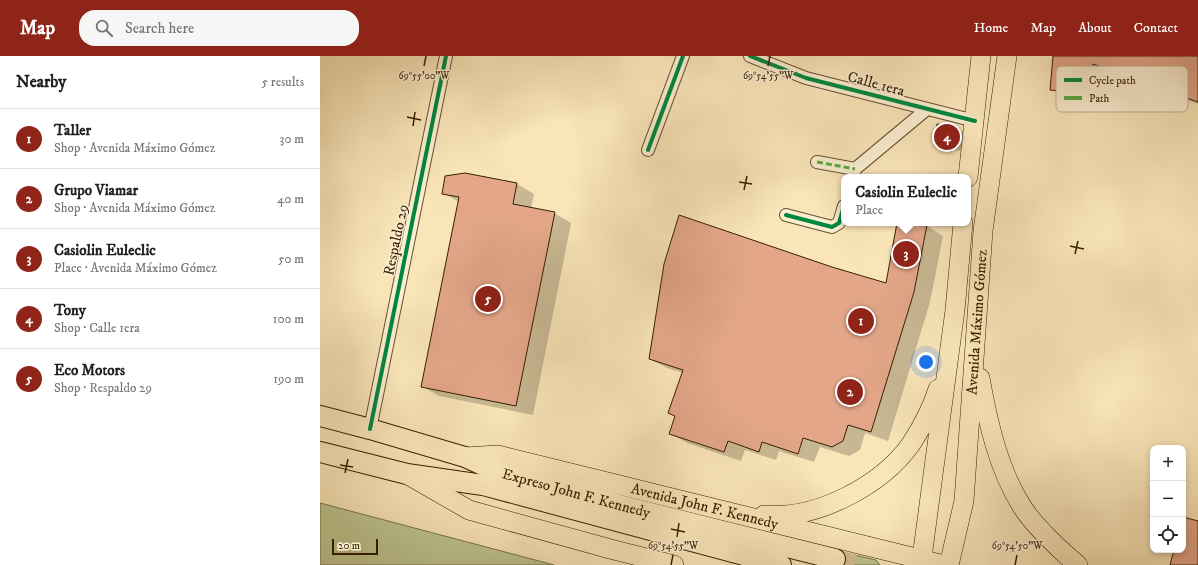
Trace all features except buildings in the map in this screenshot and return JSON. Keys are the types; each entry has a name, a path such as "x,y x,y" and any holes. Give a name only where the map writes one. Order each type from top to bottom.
{"highway":[{"name":"Expreso John F. Kennedy","path":"320,416 465,457 496,471 631,508 835,559"},
{"name":"Expreso John F. Kennedy","path":"320,452 407,474 483,485 781,565"}],"main road":[{"path":"968,174 982,56"},
{"name":"Avenida Máximo Gómez","path":"949,565 964,501 983,231 1007,56"},
{"name":"Avenida Máximo Gómez","path":"921,562 955,310 963,226"},
{"path":"975,350 985,408 995,444 1012,488 1025,511 1047,536 1078,565"},
{"path":"721,511 774,516 809,512 836,503 883,474 910,444 923,423 937,392 949,358"},
{"name":"Avenida John F. Kennedy","path":"465,457 498,455 921,562 944,565"},
{"path":"407,474 469,510 674,565"}],"street":[{"name":"Respaldo 29","path":"370,429 446,56"},
{"path":"648,150 683,56"},
{"name":"Calle 1era","path":"750,56 806,78 975,121"},
{"path":"817,162 854,173 927,109"},
{"path":"786,215 832,227 839,223 841,216"}],"green space":[{"path":"320,503 554,565 320,565"},
{"path":"842,552 876,560 880,565 838,565"}],"tunnel":[{"path":"835,559 855,565"}],"marked path":[{"path":"817,162 855,169"}],"cycle path":[{"path":"370,429 446,56"},
{"path":"648,150 683,56"},
{"path":"750,56 806,78 975,121"},
{"path":"786,215 832,227 839,223 841,216"}],"place":[{"name":"Tony","path":"947,137"},
{"name":"Casiolin Euleclic","path":"906,254"},
{"name":"Eco Motors","path":"488,299"},
{"name":"Taller","path":"861,321"},
{"name":"Grupo Viamar","path":"850,392"}]}
